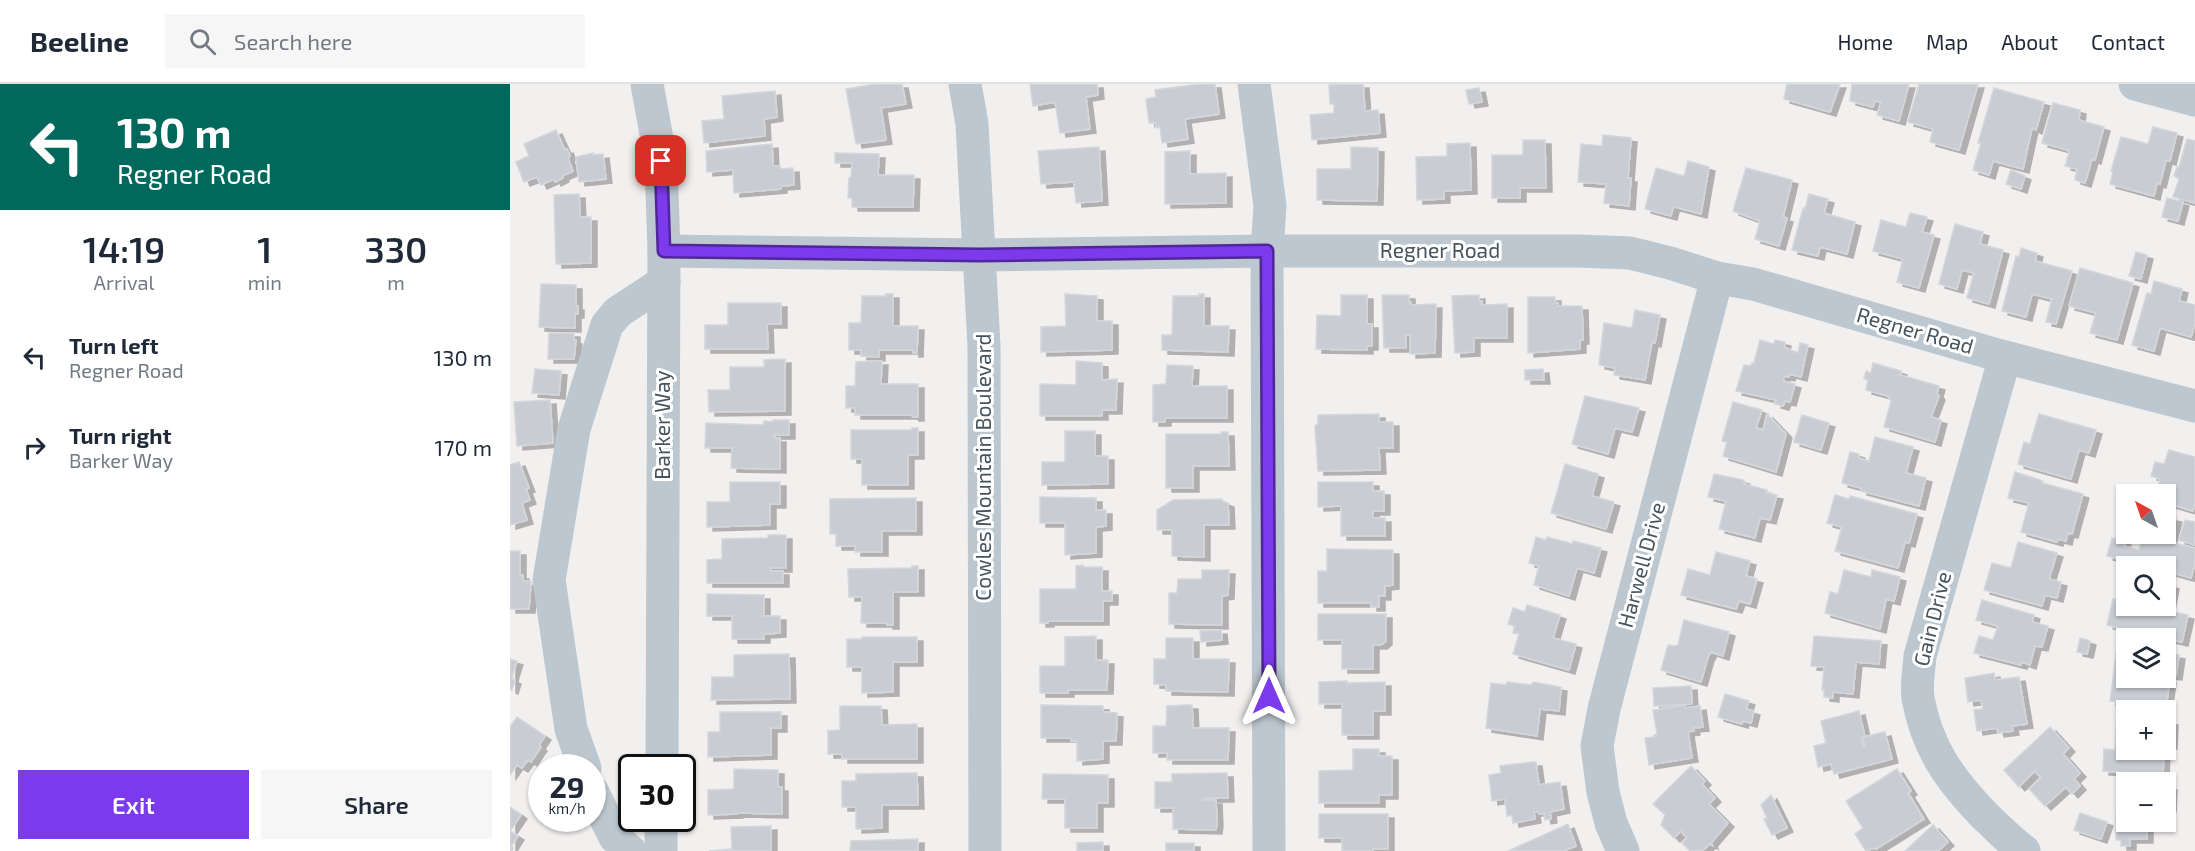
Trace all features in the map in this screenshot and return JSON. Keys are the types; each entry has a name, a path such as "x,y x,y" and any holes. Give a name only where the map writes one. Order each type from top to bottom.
{"street":[{"name":"Barker Way","path":"647,84 661,161 664,267 662,754"},
{"name":"Cowles Mountain Boulevard","path":"965,84 972,124 984,357 985,851"},
{"path":"1254,84 1270,206 1267,251 1269,851"},
{"path":"2135,84 2195,100"},
{"name":"Regner Road","path":"664,267 980,255 1579,250 1630,253 1670,262 1717,278 1753,284 2004,357 2195,406"},
{"path":"580,754 571,729 549,580 574,429 607,325 664,267"},
{"name":"Harwell Drive","path":"1623,851 1611,823 1603,792 1597,746 1604,709 1717,278"},
{"name":"Gain Drive","path":"2004,357 1920,656 1918,696 1926,730 1942,767 1966,796 2024,851"},
{"path":"606,819 615,837 630,851"},
{"path":"661,832 661,851"}],"building":[{"path":"876,84 902,84 906,104 881,108 886,140 856,144 846,89"},
{"path":"1030,84 1097,84 1098,95 1086,97 1090,129 1060,133 1055,102 1033,106"},
{"path":"1215,84 1219,114 1185,119 1188,139 1162,143 1160,127 1156,128 1156,123 1149,123 1146,99 1156,97 1155,90"},
{"path":"1363,84 1365,111 1378,110 1380,133 1312,140 1310,115 1334,113 1334,104 1330,104 1329,85"},
{"path":"1787,84 1840,84 1830,112 1784,99"},
{"path":"1852,84 1909,84 1899,121 1877,115 1881,102 1875,101 1873,107 1850,101"},
{"path":"1919,84 1978,84 1959,150 1930,142 1933,129 1908,122"},
{"path":"1479,88 1482,102 1469,104 1466,90"},
{"path":"1994,88 2044,102 2036,130 2032,128 2023,169 1993,161 1989,175 1973,170 1981,143 1978,143"},
{"path":"775,91 777,117 764,119 765,136 704,143 702,121 724,119 722,96"},
{"path":"2053,103 2080,110 2079,120 2104,127 2095,160 2092,159 2085,183 2075,180 2077,169 2065,166 2068,150 2042,143"},
{"path":"2153,127 2177,133 2170,161 2166,160 2160,184 2157,183 2154,196 2110,184 2113,172 2111,171 2121,137 2148,144"},
{"path":"556,130 570,156 568,158 573,171 555,182 554,179 541,185 537,177 524,182 516,162 529,156 524,144"},
{"path":"1603,135 1631,138 1628,178 1631,178 1629,206 1604,203 1606,184 1578,182 1581,144 1602,146"},
{"path":"2187,139 2195,141 2195,203 2173,197 2179,179 2174,176"},
{"path":"1523,140 1545,140 1546,188 1520,188 1520,198 1492,198 1492,155 1523,155"},
{"path":"1470,143 1471,190 1444,191 1444,199 1417,200 1416,157 1447,156 1447,144"},
{"path":"772,144 773,166 780,166 781,169 793,168 794,185 781,186 781,189 734,193 733,170 707,172 706,151"},
{"path":"1099,147 1102,201 1076,203 1074,182 1041,184 1038,151"},
{"path":"1351,147 1378,148 1377,201 1317,200 1317,169 1351,169"},
{"path":"1190,151 1190,174 1226,173 1226,203 1165,204 1165,152"},
{"path":"593,153 593,155 603,154 606,179 579,182 576,157"},
{"path":"835,153 879,154 878,175 914,175 913,207 852,207 852,198 848,198 852,163 835,163"},
{"path":"1688,161 1709,167 1701,214 1675,207 1671,216 1645,209 1656,168 1684,176"},
{"path":"1746,168 1792,180 1783,217 1787,218 1779,246 1755,239 1760,221 1733,211"},
{"path":"2011,170 2025,176 2021,189 2006,184"},
{"path":"579,194 580,217 591,217 591,263 556,264 554,195"},
{"path":"1809,194 1828,199 1824,213 1855,222 1847,254 1820,247 1818,256 1792,250"},
{"path":"2167,198 2183,202 2178,221 2162,217"},
{"path":"1910,213 1927,217 1922,232 1934,235 1919,288 1897,282 1903,259 1873,251 1881,220 1906,227"},
{"path":"1955,224 1983,232 1980,244 2003,250 1989,304 1967,298 1974,273 1962,270 1957,289 1939,284"},
{"path":"2021,248 2037,253 2035,261 2072,271 2056,324 2046,322 2052,299 2032,294 2026,317 2002,311 2016,256 2019,257"},
{"path":"2136,252 2147,255 2141,279 2129,276"},
{"path":"2080,268 2133,283 2117,340 2090,333 2096,313 2069,306"},
{"path":"2154,281 2182,289 2179,301 2195,305 2195,323 2191,337 2160,328 2154,351 2132,345 2147,293 2151,294"},
{"path":"541,284 576,285 578,314 575,314 575,328 539,327"},
{"path":"886,294 893,294 893,326 918,326 917,353 913,353 913,350 879,350 879,357 861,356 861,350 849,350 849,323 861,323 862,296 886,296"},
{"path":"1065,294 1097,296 1097,321 1112,321 1112,350 1041,352 1041,327 1066,326"},
{"path":"1199,294 1204,294 1204,326 1229,326 1228,352 1162,350 1162,335 1172,335 1173,296 1199,296"},
{"path":"1341,295 1367,295 1367,324 1372,324 1372,346 1367,346 1367,350 1316,349 1317,315 1341,316"},
{"path":"1382,295 1409,295 1411,305 1436,304 1435,353 1410,354 1410,335 1406,335 1406,348 1384,348"},
{"path":"1479,295 1482,305 1507,304 1507,338 1474,338 1474,352 1455,353 1452,296"},
{"path":"1528,297 1555,297 1555,303 1558,303 1558,306 1582,306 1583,340 1580,340 1580,349 1528,353"},
{"path":"728,303 781,303 781,324 767,324 768,349 705,349 705,325 728,325"},
{"path":"1635,310 1660,315 1645,380 1614,375 1615,368 1599,365 1604,323 1632,328"},
{"path":"549,333 574,333 574,340 576,340 574,359 548,359"},
{"path":"1760,340 1774,344 1775,340 1785,342 1784,347 1798,353 1800,343 1808,345 1801,377 1790,374 1789,377 1784,376 1783,381 1795,384 1790,402 1785,401 1783,406 1775,404 1776,400 1736,391 1744,365 1751,366 1754,363"},
{"path":"785,359 785,411 709,412 708,390 730,390 730,367 764,367 764,360"},
{"path":"882,361 881,384 918,384 918,417 912,415 855,415 855,408 846,408 846,386 855,386 856,362"},
{"path":"1076,361 1102,363 1102,380 1117,379 1116,410 1102,410 1102,416 1040,416 1040,384 1076,385"},
{"path":"1873,363 1901,371 1900,375 1939,386 1937,393 1939,396 1931,417 1941,420 1935,442 1884,427 1891,401 1888,396 1866,390 1868,380 1864,379 1866,371 1871,373"},
{"path":"1167,365 1193,366 1192,386 1227,386 1227,418 1165,418 1165,422 1153,422 1153,385 1166,384"},
{"path":"535,369 561,371 559,395 532,393"},
{"path":"1543,369 1544,380 1525,380 1525,370"},
{"path":"1585,396 1639,408 1632,432 1615,428 1608,454 1572,444"},
{"path":"550,400 553,443 517,446 514,402"},
{"path":"1733,402 1762,410 1756,428 1763,430 1767,414 1786,434 1776,472 1723,456 1727,442 1722,441"},
{"path":"1379,414 1379,422 1393,422 1393,448 1379,448 1380,470 1318,471 1315,426 1318,423 1318,415"},
{"path":"2039,414 2096,430 2089,453 2079,450 2071,479 2018,464 2024,442 2030,444"},
{"path":"1802,415 1829,423 1821,450 1794,442"},
{"path":"773,420 789,420 789,435 775,435 774,438 780,438 780,469 731,468 732,448 705,448 706,423 763,425 764,421 773,422"},
{"path":"912,428 918,428 918,455 908,455 908,485 862,485 862,459 851,459 851,430 912,430"},
{"path":"1065,431 1095,431 1095,456 1108,456 1108,484 1042,485 1042,462 1065,462"},
{"path":"1221,432 1228,432 1229,466 1193,466 1193,488 1166,488 1166,434 1221,434"},
{"path":"1875,437 1913,447 1906,473 1926,478 1919,506 1861,491 1861,488 1842,483 1850,452 1859,454 1858,458 1869,461"},
{"path":"2169,450 2195,457 2193,511 2176,506 2176,484 2159,484 2160,479 2151,476 2155,462 2164,464"},
{"path":"519,462 529,488 526,489 530,500 522,503 527,520 510,525 510,465"},
{"path":"1565,464 1598,474 1592,496 1614,502 1606,529 1551,513"},
{"path":"2015,472 2043,481 2042,483 2083,494 2072,534 2068,533 2066,541 2058,539 2057,542 2021,532 2029,503 2008,498"},
{"path":"1714,474 1744,480 1744,484 1777,495 1770,520 1760,518 1755,538 1719,529 1726,501 1708,497"},
{"path":"730,482 780,482 780,504 770,504 770,525 707,527 707,502 730,502"},
{"path":"1318,482 1373,482 1373,491 1384,491 1384,511 1373,511 1373,518 1385,518 1385,536 1341,536 1341,506 1318,507"},
{"path":"1835,495 1849,499 1850,496 1917,514 1909,543 1905,542 1898,568 1835,551 1842,527 1827,523"},
{"path":"1040,497 1096,498 1096,510 1106,510 1106,526 1096,527 1096,553 1065,555 1065,523 1040,523"},
{"path":"916,498 916,531 882,531 882,552 855,552 855,546 836,546 836,534 830,534 830,499"},
{"path":"1222,499 1228,503 1229,525 1204,525 1204,557 1172,556 1172,530 1157,530 1157,510 1173,500"},
{"path":"2185,520 2195,522 2195,545 2179,540"},
{"path":"768,535 786,535 786,568 770,568 771,571 783,571 783,583 707,583 707,560 722,559 722,539 768,538"},
{"path":"1536,537 1546,540 1547,537 1573,544 1573,541 1601,548 1594,573 1577,568 1569,596 1534,585 1539,566 1529,563"},
{"path":"2112,538 2116,539 2116,544 2124,544 2124,546 2139,550 2141,544 2176,543 2195,548 2195,563 2191,578 2176,574 2176,556 2116,556 2116,558 2107,556"},
{"path":"2018,542 2057,553 2049,579 2061,582 2057,598 2045,595 2042,606 1984,590 1992,563 2011,568"},
{"path":"1327,549 1393,550 1393,585 1385,586 1385,596 1379,596 1379,607 1371,607 1371,603 1318,603 1318,571 1327,571"},
{"path":"510,551 520,551 520,575 523,575 523,581 531,582 529,609 510,609"},
{"path":"1716,552 1750,561 1746,576 1757,579 1750,604 1739,601 1736,609 1681,595 1688,569 1710,575"},
{"path":"1083,565 1083,567 1102,567 1102,591 1112,591 1112,601 1103,601 1103,621 1040,623 1040,589 1076,589 1076,566"},
{"path":"912,566 918,566 918,592 893,592 893,625 861,623 862,597 849,597 848,569 912,568"},
{"path":"1202,570 1229,570 1228,595 1222,596 1222,625 1169,624 1169,593 1177,593 1178,579 1202,579"},
{"path":"1844,570 1871,577 1872,570 1900,577 1894,601 1886,599 1880,629 1825,613 1830,592 1838,594"},
{"path":"707,594 764,595 764,616 780,616 780,633 764,634 764,639 732,639 732,616 707,616"},
{"path":"2113,599 2116,600 2116,616 2176,616 2176,613 2188,615 2182,642 2176,641 2176,628 2120,628 2107,625"},
{"path":"1982,600 2034,615 2032,622 2048,626 2042,647 2035,646 2030,665 2022,662 2021,665 1974,653 1979,636 1993,640 1998,626 1976,620"},
{"path":"1527,605 1560,615 1553,638 1576,644 1569,670 1513,654 1519,634 1513,633 1515,626 1508,624 1513,608 1525,612"},
{"path":"1318,614 1386,614 1386,641 1381,645 1373,645 1373,669 1342,669 1342,640 1318,640"},
{"path":"1684,620 1729,632 1723,656 1711,652 1701,682 1661,670 1668,645 1678,645"},
{"path":"1221,630 1222,640 1201,642 1200,631"},
{"path":"1096,636 1096,660 1108,660 1107,690 1040,693 1040,666 1065,666 1065,637"},
{"path":"1814,636 1881,641 1879,664 1856,662 1853,694 1833,692 1833,698 1824,697 1824,690 1822,690 1824,667 1811,666"},
{"path":"862,637 917,637 917,662 893,662 893,692 862,693 862,667 847,667 847,639 862,639"},
{"path":"1166,638 1193,638 1193,659 1229,659 1228,692 1166,691 1166,685 1154,684 1154,659 1166,659"},
{"path":"2080,638 2090,641 2087,654 2077,652"},
{"path":"789,654 790,699 711,700 712,677 734,677 734,655"},
{"path":"2176,655 2179,655 2176,676"},
{"path":"2116,656 2116,688 2169,688 2167,700 2110,701"},
{"path":"510,659 517,661 513,673 512,679 515,680 512,690 510,689"},
{"path":"1994,673 1995,680 2019,677 2027,724 2012,726 2013,731 1998,733 1997,728 1977,731 1974,710 1983,709 1981,700 1968,702 1965,678"},
{"path":"1347,681 1347,683 1385,682 1385,711 1373,711 1373,735 1342,735 1342,704 1319,704 1319,682"},
{"path":"1507,682 1532,685 1533,682 1561,687 1559,711 1540,709 1537,736 1486,728 1491,683 1506,685"},
{"path":"1691,686 1692,704 1654,706 1653,688"},
{"path":"1725,694 1749,701 1746,709 1754,711 1751,723 1743,721 1742,724 1718,717"},
{"path":"1041,705 1103,706 1103,712 1117,713 1116,741 1103,741 1103,759 1077,761 1077,741 1071,741 1071,738 1041,738"},
{"path":"1192,705 1193,728 1229,728 1228,760 1167,760 1167,753 1153,753 1153,726 1166,726 1167,706"},
{"path":"1685,705 1685,708 1700,706 1703,727 1693,728 1694,731 1688,732 1692,758 1649,765 1645,738 1654,737 1657,734 1653,710"},
{"path":"840,706 881,706 882,725 917,724 917,759 842,759 842,754 828,754 828,731 840,730"},
{"path":"1859,711 1865,737 1885,732 1892,759 1834,774 1831,764 1818,767 1814,746 1826,743 1821,721"},
{"path":"720,712 781,712 781,728 771,728 771,755 708,757 708,732 720,732"},
{"path":"517,717 545,736 536,754 528,754 528,760 522,768 517,765 510,775 510,727"},
{"path":"2050,727 2069,748 2063,754 2080,773 2074,779 2080,786 2072,794 2066,787 2045,806 2029,789 2041,778 2035,771 2019,787 2004,770"},
{"path":"2116,734 2116,760 2164,760 2163,772 2103,771 2104,749 2115,750"},
{"path":"1353,749 1379,749 1379,756 1392,756 1392,795 1379,795 1379,803 1319,803 1319,771 1353,770"},
{"path":"1536,762 1539,785 1560,782 1564,809 1550,812 1551,819 1545,820 1544,813 1534,812 1535,819 1513,823 1512,815 1507,816 1505,799 1492,801 1489,775 1501,773 1500,766"},
{"path":"1691,766 1705,781 1702,784 1715,798 1709,804 1728,823 1711,843 1712,845 1710,844 1702,851 1690,851 1682,843 1687,838 1681,831 1674,838 1661,825 1665,815 1653,804"},
{"path":"734,769 778,770 778,787 782,787 782,814 708,815 708,790 734,789"},
{"path":"1897,769 1911,791 1908,793 1924,819 1876,849 1866,851 1855,834 1863,828 1846,801"},
{"path":"917,773 918,805 882,805 882,828 856,829 856,807 842,807 842,781 856,781 856,774"},
{"path":"1227,773 1228,798 1204,798 1204,800 1216,800 1216,830 1173,829 1173,808 1155,808 1155,782 1172,782 1172,774"},
{"path":"1043,774 1108,775 1108,803 1097,803 1097,828 1065,828 1065,799 1042,799"},
{"path":"1771,795 1787,828 1772,835 1764,819 1767,818 1761,805"},
{"path":"510,807 521,815 510,831"},
{"path":"2080,813 2107,822 2101,839 2074,830"},
{"path":"1319,814 1388,814 1388,849 1342,851 1342,838 1319,838"},
{"path":"1568,824 1576,846 1563,851 1508,851"},
{"path":"1933,825 1948,842 1938,851 1905,851"},
{"path":"771,826 771,851 709,851 732,849 731,827"},
{"path":"510,831 518,836 511,847 512,851 510,851"},
{"path":"2116,832 2147,832 2147,839 2130,839 2130,846 2121,846 2121,840 2116,840"},
{"path":"918,839 918,851 850,851 851,841"},
{"path":"1103,842 1103,851 1077,851 1077,843"},
{"path":"1166,843 1194,843 1194,851 1166,851"}],"route":[{"path":"661,161 664,251 980,255 1267,251 1269,696"}]}
